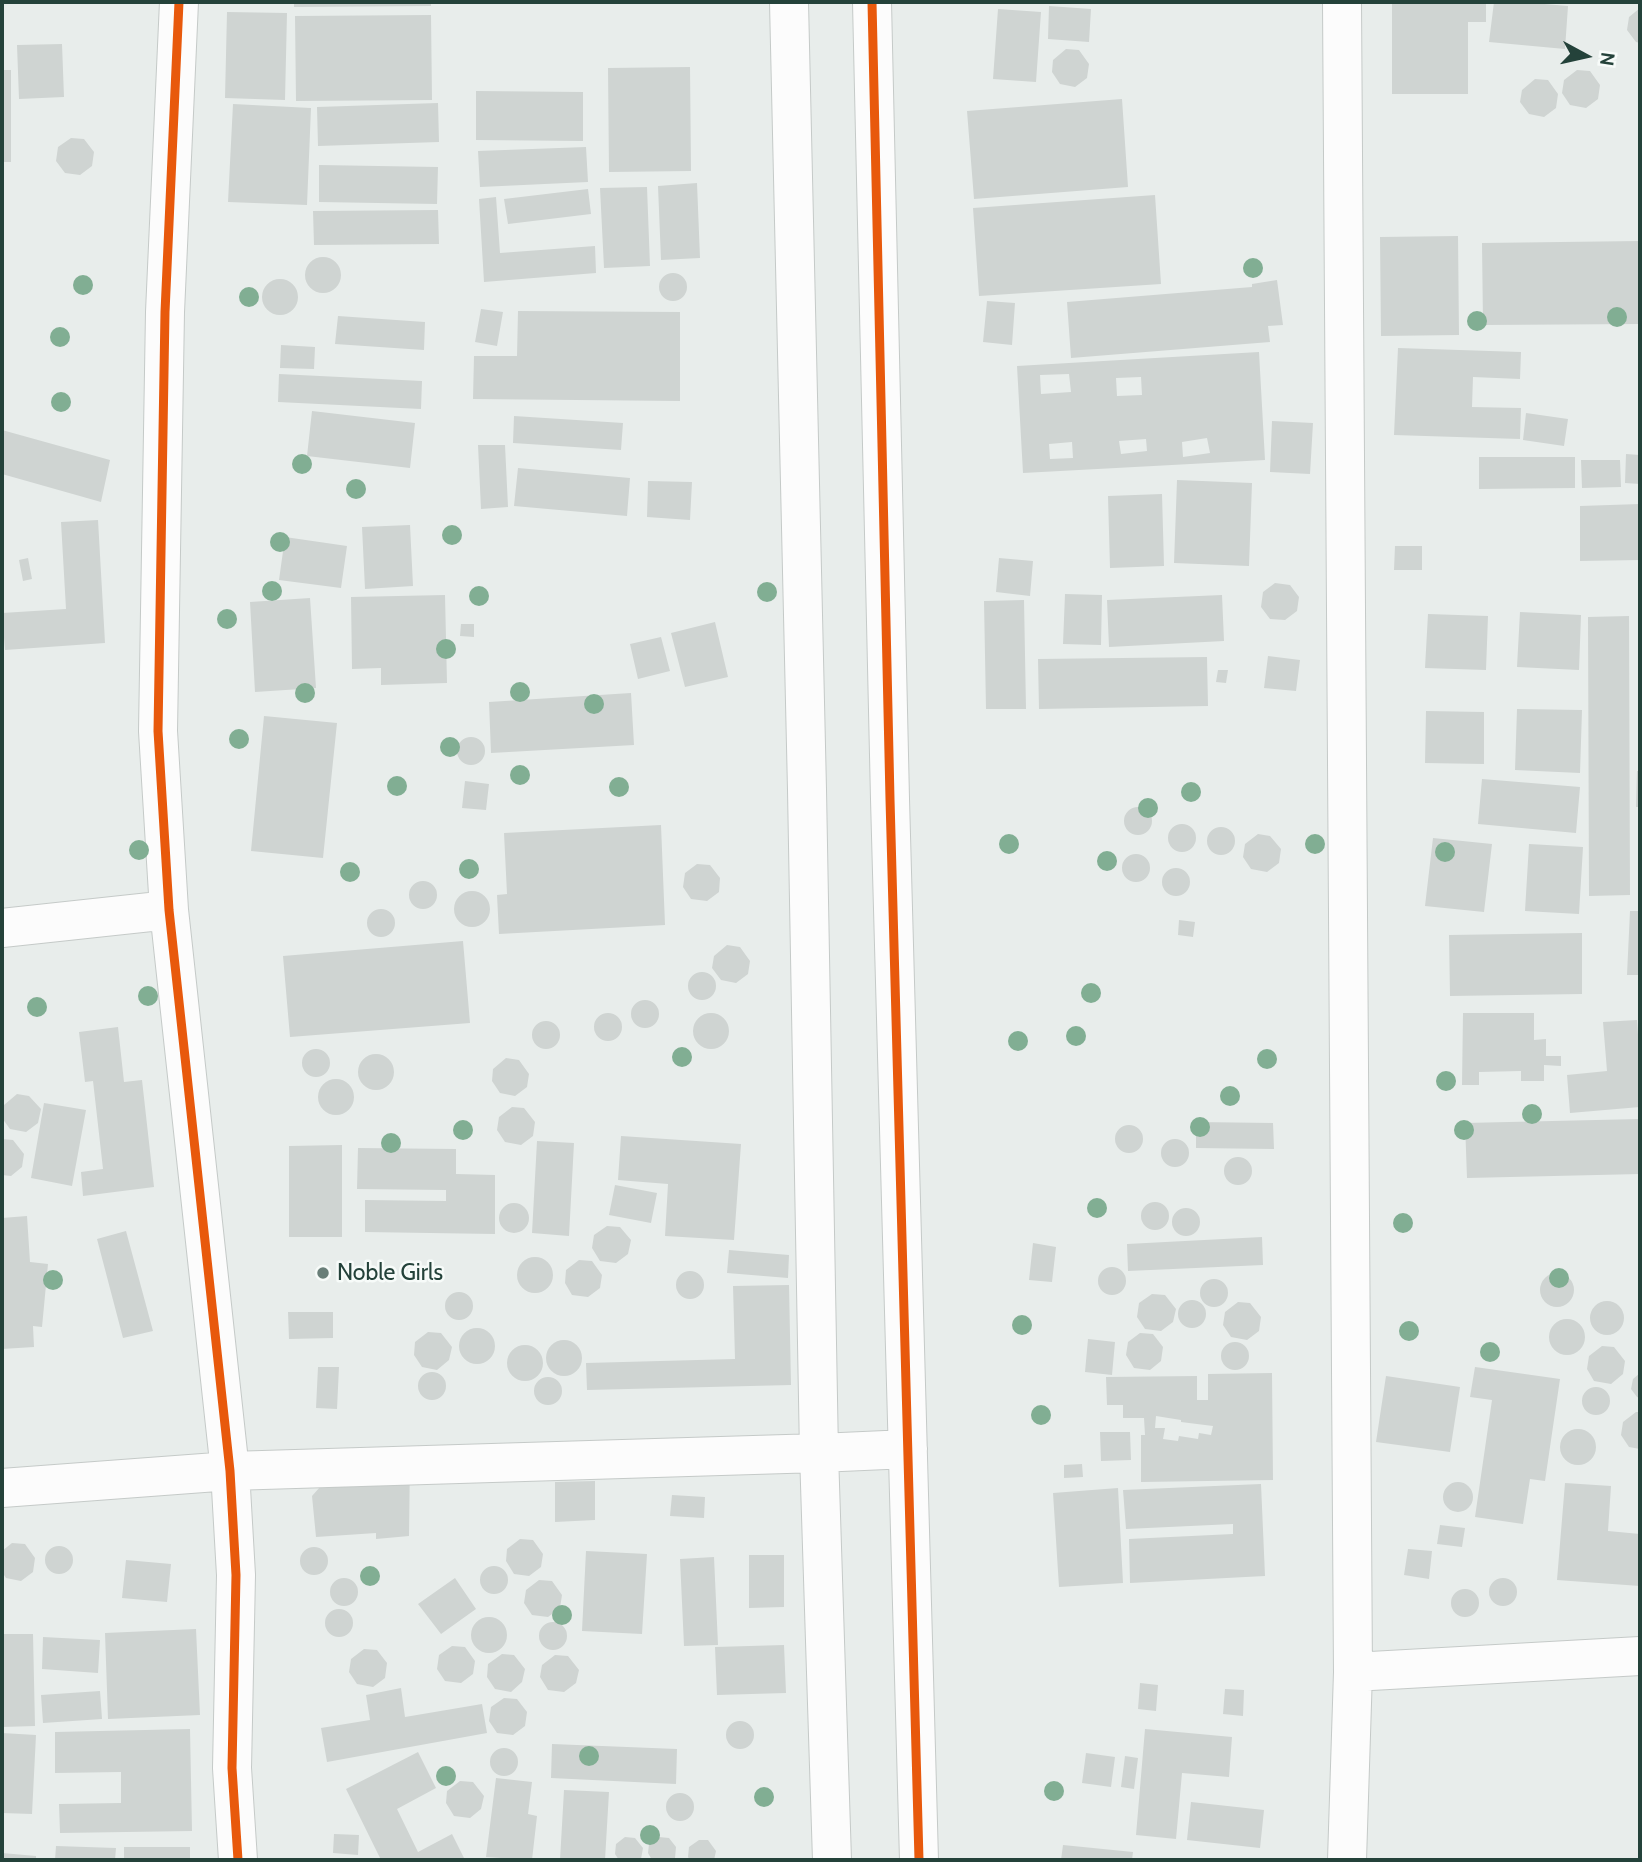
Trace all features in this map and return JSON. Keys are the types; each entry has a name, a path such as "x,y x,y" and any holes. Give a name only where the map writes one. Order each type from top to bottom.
{"street":[{"path":"179,2 165,312 158,731 169,910 230,1471 236,1575 232,1768 238,1860"},
{"path":"789,2 820,1453 832,1860"},
{"path":"872,2 889,771 919,1860"},
{"path":"1342,2 1353,1672 1347,1860"},
{"path":"2,928 169,910"},
{"path":"2,1488 230,1471 908,1449"},
{"path":"1353,1672 1640,1656"}],"building":[{"path":"294,2 431,2 431,6 294,7"},
{"path":"1392,2 1486,2 1486,22 1468,22 1468,94 1392,94"},
{"path":"1494,2 1568,6 1565,49 1489,42"},
{"path":"1049,6 1091,9 1089,42 1048,39"},
{"path":"1640,8 1640,43 1636,42 1627,30 1629,17"},
{"path":"998,9 1041,12 1036,82 993,79"},
{"path":"227,12 287,13 285,100 225,98"},
{"path":"431,15 432,100 296,101 295,16"},
{"path":"62,44 64,97 19,99 17,45"},
{"path":"1066,49 1079,50 1089,64 1087,78 1075,87 1060,84 1052,72 1053,60"},
{"path":"690,67 691,171 609,172 608,68"},
{"path":"2,70 11,70 11,162 2,162"},
{"path":"1577,70 1590,71 1600,85 1598,99 1586,108 1570,105 1562,93 1564,80"},
{"path":"1535,79 1548,80 1558,94 1556,108 1544,117 1529,114 1520,102 1522,90"},
{"path":"476,91 583,92 583,141 476,140"},
{"path":"1122,99 1128,187 974,199 967,111"},
{"path":"438,103 439,142 318,146 317,107"},
{"path":"233,104 311,108 307,205 228,202"},
{"path":"71,138 84,139 94,152 92,166 80,175 65,173 56,161 58,147"},
{"path":"586,147 588,182 480,187 478,151"},
{"path":"319,165 438,167 437,204 319,202"},
{"path":"697,183 700,258 661,260 658,186"},
{"path":"647,187 650,266 604,268 600,188"},
{"path":"588,189 591,214 508,224 504,199"},
{"path":"1155,195 1161,284 979,296 973,208"},
{"path":"496,197 500,253 595,246 596,273 484,282 479,199"},
{"path":"438,210 439,244 314,245 313,211"},
{"path":"1458,236 1459,335 1381,336 1380,237"},
{"path":"1640,241 1640,324 1483,325 1482,243"},
{"path":"323,257 336,262 341,275 336,288 323,293 310,288 305,275 310,262"},
{"path":"673,273 683,277 687,287 683,297 673,301 663,297 659,287 663,277"},
{"path":"280,279 293,284 298,297 293,310 280,315 267,310 262,297 267,284"},
{"path":"1277,280 1283,325 1268,326 1270,342 1071,358 1067,302 1252,287 1252,284"},
{"path":"987,301 1015,303 1012,345 983,342"},
{"path":"481,309 503,312 497,346 475,342"},
{"path":"518,311 680,312 680,401 473,399 474,356 517,356"},
{"path":"338,316 425,322 424,350 335,344"},
{"path":"281,345 315,347 314,369 280,368"},
{"path":"1398,348 1521,352 1520,379 1473,377 1472,407 1521,408 1520,439 1394,435"},
{"path":"1259,352 1265,460 1023,473 1017,366","holes":["1069,374 1071,392 1041,394 1040,375","1141,377 1142,395 1117,396 1116,378","1207,438 1210,453 1183,457 1182,442","1146,439 1147,451 1121,454 1119,441","1072,442 1073,458 1050,459 1049,444"]},
{"path":"279,374 422,381 421,409 278,402"},
{"path":"312,411 415,423 410,468 307,456"},
{"path":"1526,413 1568,419 1564,446 1523,440"},
{"path":"514,416 623,423 621,450 513,443"},
{"path":"1272,421 1313,423 1310,474 1270,472"},
{"path":"2,430 110,460 101,502 2,474"},
{"path":"478,445 505,445 508,507 481,509"},
{"path":"1626,454 1640,455 1640,484 1625,483"},
{"path":"1479,457 1575,457 1575,488 1479,489"},
{"path":"1581,460 1620,460 1621,487 1582,488"},
{"path":"518,468 630,478 627,516 514,506"},
{"path":"1177,480 1252,483 1249,566 1174,563"},
{"path":"648,481 692,482 690,520 647,517"},
{"path":"1162,494 1164,566 1110,568 1108,496"},
{"path":"1640,504 1640,560 1580,561 1580,506"},
{"path":"98,520 105,643 5,650 2,613 66,609 61,522"},
{"path":"410,525 413,586 365,589 362,527"},
{"path":"285,537 347,546 341,588 279,580"},
{"path":"1395,546 1422,546 1422,570 1394,570"},
{"path":"28,558 32,579 23,581 19,560"},
{"path":"999,558 1033,561 1030,596 996,592"},
{"path":"1275,583 1290,585 1299,597 1297,611 1285,620 1270,619 1261,607 1263,592"},
{"path":"1065,594 1102,595 1101,645 1063,644"},
{"path":"445,595 447,683 381,685 381,668 352,669 351,597"},
{"path":"1222,595 1224,641 1109,647 1107,600"},
{"path":"310,598 316,688 255,692 250,602"},
{"path":"1024,600 1026,709 986,709 984,601"},
{"path":"1520,612 1581,615 1579,670 1517,667"},
{"path":"1428,614 1488,616 1486,670 1425,668"},
{"path":"1629,616 1630,895 1589,896 1588,617"},
{"path":"715,622 728,677 685,687 671,633"},
{"path":"461,624 474,624 474,637 460,636"},
{"path":"661,637 670,671 638,679 630,644"},
{"path":"1268,656 1300,660 1296,691 1264,688"},
{"path":"1207,657 1208,706 1039,709 1038,659"},
{"path":"1218,670 1228,670 1226,683 1216,682"},
{"path":"631,693 634,745 491,753 489,702"},
{"path":"1517,709 1582,710 1580,773 1515,770"},
{"path":"1426,711 1484,712 1484,764 1425,763"},
{"path":"264,716 337,723 323,858 251,851"},
{"path":"471,737 481,741 485,751 481,761 471,765 461,761 457,751 461,741"},
{"path":"1637,771 1640,771 1640,807 1636,807"},
{"path":"1482,779 1580,787 1576,833 1478,824"},
{"path":"465,781 489,784 486,810 462,808"},
{"path":"1138,807 1148,811 1152,821 1148,831 1138,835 1128,831 1124,821 1128,811"},
{"path":"1182,824 1192,828 1196,838 1192,848 1182,852 1172,848 1168,838 1172,828"},
{"path":"661,825 665,925 499,934 497,895 507,894 504,833"},
{"path":"1221,827 1231,831 1235,841 1231,851 1221,855 1211,851 1207,841 1211,831"},
{"path":"1258,834 1270,836 1281,849 1279,863 1267,872 1251,869 1243,857 1245,844"},
{"path":"1433,838 1492,844 1484,912 1425,906"},
{"path":"1529,844 1583,847 1579,914 1525,911"},
{"path":"1136,854 1146,858 1150,868 1146,878 1136,882 1126,878 1122,868 1126,858"},
{"path":"697,864 710,865 720,878 719,892 707,901 691,899 683,887 685,873"},
{"path":"1176,868 1186,872 1190,882 1186,892 1176,896 1166,892 1162,882 1166,872"},
{"path":"423,881 433,885 437,895 433,905 423,909 413,905 409,895 413,885"},
{"path":"472,891 485,896 490,909 485,922 472,927 459,922 454,909 459,896"},
{"path":"381,909 391,913 395,923 391,933 381,937 371,933 367,923 371,913"},
{"path":"1630,911 1640,911 1640,975 1627,975"},
{"path":"1179,920 1195,922 1193,937 1178,935"},
{"path":"1582,933 1582,994 1450,996 1449,935"},
{"path":"463,941 470,1023 290,1037 283,956"},
{"path":"727,945 740,947 750,961 748,974 736,983 721,980 712,968 714,956"},
{"path":"702,972 712,976 716,986 712,996 702,1000 692,996 688,986 692,976"},
{"path":"645,1000 655,1004 659,1014 655,1024 645,1028 635,1024 631,1014 635,1004"},
{"path":"608,1013 618,1017 622,1027 618,1037 608,1041 598,1037 594,1027 598,1017"},
{"path":"711,1013 724,1018 729,1031 724,1044 711,1049 698,1044 693,1031 698,1018"},
{"path":"1463,1013 1534,1013 1534,1040 1546,1039 1546,1056 1561,1056 1561,1066 1544,1065 1544,1081 1521,1081 1521,1071 1479,1072 1479,1085 1462,1085"},
{"path":"1637,1020 1640,1107 1570,1113 1567,1075 1607,1071 1603,1022"},
{"path":"546,1021 556,1025 560,1035 556,1045 546,1049 536,1045 532,1035 536,1025"},
{"path":"118,1027 124,1082 142,1080 154,1187 83,1196 81,1172 103,1169 93,1081 85,1082 79,1032"},
{"path":"316,1049 326,1053 330,1063 326,1073 316,1077 306,1073 302,1063 306,1053"},
{"path":"376,1054 389,1059 394,1072 389,1085 376,1090 363,1085 358,1072 363,1059"},
{"path":"506,1058 519,1060 529,1074 527,1087 515,1096 500,1093 492,1081 493,1069"},
{"path":"336,1079 349,1084 354,1097 349,1110 336,1115 323,1110 318,1097 323,1084"},
{"path":"17,1094 29,1096 41,1109 38,1123 26,1132 10,1129 2,1118 4,1105"},
{"path":"44,1103 86,1110 72,1186 31,1178"},
{"path":"512,1107 524,1108 535,1122 533,1136 521,1145 505,1142 497,1130 499,1117"},
{"path":"1640,1119 1640,1174 1467,1178 1465,1123"},
{"path":"1196,1122 1273,1123 1274,1149 1196,1148"},
{"path":"1129,1125 1139,1129 1143,1139 1139,1149 1129,1153 1119,1149 1115,1139 1119,1129"},
{"path":"621,1136 741,1144 734,1240 665,1236 668,1184 618,1180"},
{"path":"2,1139 13,1140 24,1154 22,1167 11,1176 2,1175"},
{"path":"1175,1139 1185,1143 1189,1153 1185,1163 1175,1167 1165,1163 1161,1153 1165,1143"},
{"path":"537,1141 574,1143 569,1236 532,1233"},
{"path":"342,1145 342,1237 289,1237 289,1146"},
{"path":"358,1148 456,1149 456,1174 495,1175 495,1234 365,1232 365,1200 446,1201 446,1190 357,1189"},
{"path":"1238,1157 1248,1161 1252,1171 1248,1181 1238,1185 1228,1181 1224,1171 1228,1161"},
{"path":"615,1185 657,1193 651,1223 609,1215"},
{"path":"1155,1202 1165,1206 1169,1216 1165,1226 1155,1230 1145,1226 1141,1216 1145,1206"},
{"path":"514,1203 520,1204 528,1212 528,1224 520,1232 514,1233 508,1232 500,1224 499,1218 500,1212 508,1204"},
{"path":"1186,1208 1196,1212 1200,1222 1196,1232 1186,1236 1176,1232 1172,1222 1176,1212"},
{"path":"27,1216 30,1262 48,1264 42,1327 33,1326 34,1347 2,1349 2,1218"},
{"path":"607,1226 620,1227 631,1240 628,1254 616,1263 600,1261 592,1248 594,1235"},
{"path":"126,1231 153,1331 123,1338 97,1239"},
{"path":"1262,1237 1263,1265 1128,1271 1127,1244"},
{"path":"1033,1243 1056,1247 1052,1282 1029,1280"},
{"path":"729,1250 789,1255 788,1278 727,1273"},
{"path":"535,1257 548,1262 553,1275 548,1288 535,1293 522,1288 517,1275 522,1262"},
{"path":"579,1260 592,1261 602,1275 600,1288 588,1297 572,1295 565,1283 566,1270"},
{"path":"1112,1267 1122,1271 1126,1281 1122,1291 1112,1295 1102,1291 1098,1281 1102,1271"},
{"path":"690,1271 700,1275 704,1285 700,1295 690,1299 680,1295 676,1285 680,1275"},
{"path":"1557,1273 1569,1278 1574,1290 1569,1302 1557,1307 1545,1302 1540,1290 1545,1278"},
{"path":"1214,1279 1224,1283 1228,1293 1224,1303 1214,1307 1204,1303 1200,1293 1204,1283"},
{"path":"789,1285 791,1385 587,1390 586,1363 735,1359 733,1286"},
{"path":"459,1292 469,1296 473,1306 469,1316 459,1320 449,1316 445,1306 449,1296"},
{"path":"1152,1294 1165,1295 1176,1309 1173,1322 1161,1331 1145,1329 1137,1317 1139,1303"},
{"path":"1192,1300 1202,1304 1206,1314 1202,1324 1192,1328 1182,1324 1178,1314 1182,1304"},
{"path":"1607,1301 1619,1306 1624,1318 1619,1330 1607,1335 1595,1330 1590,1318 1595,1306"},
{"path":"1238,1302 1250,1303 1261,1317 1259,1331 1247,1340 1231,1337 1223,1325 1225,1312"},
{"path":"288,1312 333,1312 333,1338 289,1339"},
{"path":"1567,1319 1580,1324 1585,1337 1580,1350 1567,1355 1554,1350 1549,1337 1554,1324"},
{"path":"477,1328 490,1333 495,1346 490,1359 477,1364 464,1359 459,1346 464,1333"},
{"path":"428,1332 441,1333 452,1347 449,1360 437,1370 422,1367 414,1355 415,1342"},
{"path":"1140,1333 1153,1334 1163,1347 1161,1361 1150,1370 1134,1368 1126,1355 1128,1342"},
{"path":"1088,1339 1115,1342 1112,1375 1085,1372"},
{"path":"564,1340 577,1345 582,1358 577,1371 564,1376 551,1371 546,1358 551,1345"},
{"path":"1235,1342 1245,1346 1249,1356 1245,1366 1235,1370 1225,1366 1221,1356 1225,1346"},
{"path":"525,1345 538,1350 543,1363 538,1376 525,1381 512,1376 507,1363 512,1350"},
{"path":"1602,1346 1614,1347 1625,1361 1623,1374 1611,1384 1594,1381 1587,1369 1589,1356"},
{"path":"318,1367 339,1367 337,1409 316,1408"},
{"path":"1475,1367 1560,1379 1545,1481 1530,1479 1523,1524 1475,1517 1492,1400 1470,1397"},
{"path":"432,1372 442,1376 446,1386 442,1396 432,1400 422,1396 418,1386 422,1376"},
{"path":"1272,1373 1273,1480 1141,1482 1141,1435 1145,1435 1144,1418 1123,1418 1123,1405 1107,1405 1106,1377 1197,1376 1197,1400 1208,1400 1208,1374","holes":["1156,1416 1213,1426 1211,1435 1199,1433 1198,1439 1179,1436 1178,1441 1163,1439 1165,1428 1155,1428"]},
{"path":"1640,1373 1640,1398 1631,1389 1633,1379"},
{"path":"1386,1376 1460,1387 1450,1452 1376,1442"},
{"path":"548,1377 558,1381 562,1391 558,1401 548,1405 538,1401 534,1391 538,1381"},
{"path":"1596,1387 1606,1391 1610,1401 1606,1411 1596,1415 1586,1411 1582,1401 1586,1391"},
{"path":"1640,1412 1640,1449 1629,1447 1621,1435 1623,1422"},
{"path":"1578,1429 1591,1434 1596,1447 1591,1460 1578,1465 1565,1460 1560,1447 1565,1434"},
{"path":"1100,1432 1130,1432 1131,1460 1101,1461"},
{"path":"410,1458 409,1536 376,1539 376,1533 316,1537 312,1496 344,1460"},
{"path":"1082,1464 1083,1477 1064,1478 1064,1465"},
{"path":"595,1481 595,1520 555,1522 555,1482"},
{"path":"1458,1482 1469,1486 1473,1497 1469,1508 1458,1512 1447,1508 1443,1497 1447,1486"},
{"path":"1565,1483 1611,1486 1608,1531 1640,1534 1640,1586 1557,1580"},
{"path":"1261,1484 1265,1576 1130,1583 1129,1539 1233,1534 1233,1524 1126,1529 1123,1490"},
{"path":"1118,1488 1123,1583 1059,1587 1053,1493"},
{"path":"672,1495 705,1497 704,1518 670,1516"},
{"path":"1440,1525 1465,1528 1462,1547 1437,1544"},
{"path":"520,1539 533,1540 543,1554 541,1567 529,1576 514,1574 506,1561 507,1549"},
{"path":"12,1543 25,1544 35,1558 33,1572 21,1581 6,1578 2,1572 2,1551"},
{"path":"59,1546 69,1550 73,1560 69,1570 59,1574 49,1570 45,1560 49,1550"},
{"path":"314,1547 324,1551 328,1561 324,1571 314,1575 304,1571 300,1561 304,1551"},
{"path":"1408,1549 1432,1551 1429,1579 1404,1575"},
{"path":"586,1551 647,1554 642,1634 582,1631"},
{"path":"749,1555 784,1555 784,1607 749,1608"},
{"path":"714,1557 718,1645 684,1646 680,1559"},
{"path":"126,1560 171,1564 167,1602 122,1598"},
{"path":"494,1566 504,1570 508,1580 504,1590 494,1594 484,1590 480,1580 484,1570"},
{"path":"344,1578 354,1582 358,1592 354,1602 344,1606 334,1602 330,1592 334,1582"},
{"path":"455,1578 476,1609 441,1634 418,1604"},
{"path":"1503,1578 1513,1582 1517,1592 1513,1602 1503,1606 1493,1602 1489,1592 1493,1582"},
{"path":"539,1580 552,1581 562,1595 560,1608 548,1617 532,1615 524,1603 526,1590"},
{"path":"1465,1589 1475,1593 1479,1603 1475,1613 1465,1617 1455,1613 1451,1603 1455,1593"},
{"path":"339,1609 349,1613 353,1623 349,1633 339,1637 329,1633 325,1623 329,1613"},
{"path":"489,1617 502,1622 507,1635 502,1648 489,1653 476,1648 471,1635 476,1622"},
{"path":"553,1622 563,1626 567,1636 563,1646 553,1650 543,1646 539,1636 543,1626"},
{"path":"196,1629 200,1715 108,1719 105,1633"},
{"path":"2,1634 33,1634 35,1726 2,1727"},
{"path":"43,1637 100,1640 98,1673 42,1669"},
{"path":"784,1645 786,1693 717,1695 715,1647"},
{"path":"452,1646 465,1647 475,1661 473,1674 461,1683 445,1681 437,1669 439,1655"},
{"path":"364,1649 377,1650 387,1663 385,1678 373,1687 357,1684 349,1672 351,1659"},
{"path":"502,1654 514,1655 525,1669 522,1682 511,1692 495,1689 487,1677 488,1664"},
{"path":"555,1655 568,1656 579,1670 576,1683 564,1692 548,1690 540,1677 542,1665"},
{"path":"1140,1683 1158,1685 1156,1711 1138,1709"},
{"path":"401,1688 405,1717 482,1704 487,1733 327,1762 321,1728 370,1720 366,1695"},
{"path":"1225,1689 1244,1690 1243,1716 1223,1714"},
{"path":"100,1691 102,1719 43,1723 41,1695"},
{"path":"504,1698 517,1699 527,1712 525,1726 513,1735 497,1733 489,1721 491,1707"},
{"path":"740,1721 750,1725 754,1735 750,1745 740,1749 730,1745 726,1735 730,1725"},
{"path":"190,1729 192,1831 60,1833 59,1804 121,1803 121,1772 55,1773 55,1732"},
{"path":"1145,1729 1232,1737 1229,1777 1182,1773 1176,1839 1136,1835"},
{"path":"2,1733 36,1735 32,1814 2,1813"},
{"path":"552,1744 677,1749 676,1784 551,1778"},
{"path":"504,1748 514,1752 518,1762 514,1772 504,1776 494,1772 490,1762 494,1752"},
{"path":"418,1752 436,1788 397,1809 418,1852 452,1834 465,1860 381,1860 346,1789"},
{"path":"1086,1753 1115,1757 1111,1787 1082,1783"},
{"path":"1125,1756 1138,1758 1134,1789 1121,1787"},
{"path":"496,1778 532,1782 528,1814 537,1816 532,1860 486,1857"},
{"path":"460,1781 473,1782 484,1796 481,1809 470,1818 454,1816 446,1803 447,1791"},
{"path":"564,1790 609,1792 605,1860 560,1860"},
{"path":"680,1793 690,1797 694,1807 690,1817 680,1821 670,1817 666,1807 670,1797"},
{"path":"1191,1802 1264,1810 1260,1848 1187,1840"},
{"path":"334,1834 359,1835 358,1855 333,1853"},
{"path":"625,1837 635,1838 643,1848 641,1859 619,1860 615,1854 616,1844"},
{"path":"659,1837 669,1838 676,1847 675,1858 672,1860 652,1860 648,1853 649,1844"},
{"path":"699,1840 708,1840 716,1851 714,1860 690,1860 689,1847"},
{"path":"1063,1845 1133,1852 1132,1860 1061,1860"},
{"path":"56,1846 116,1848 115,1860 55,1860"},
{"path":"124,1847 190,1847 190,1860 124,1860"},
{"path":"2,1853 36,1856 36,1860 2,1860"}],"cycle path":[{"path":"179,2 165,312 158,731 169,910 230,1471 236,1575 232,1768 238,1860"},
{"path":"872,2 890,799 919,1860"}],"place":[{"name":"Noble Girls","path":"323,1273"}]}
